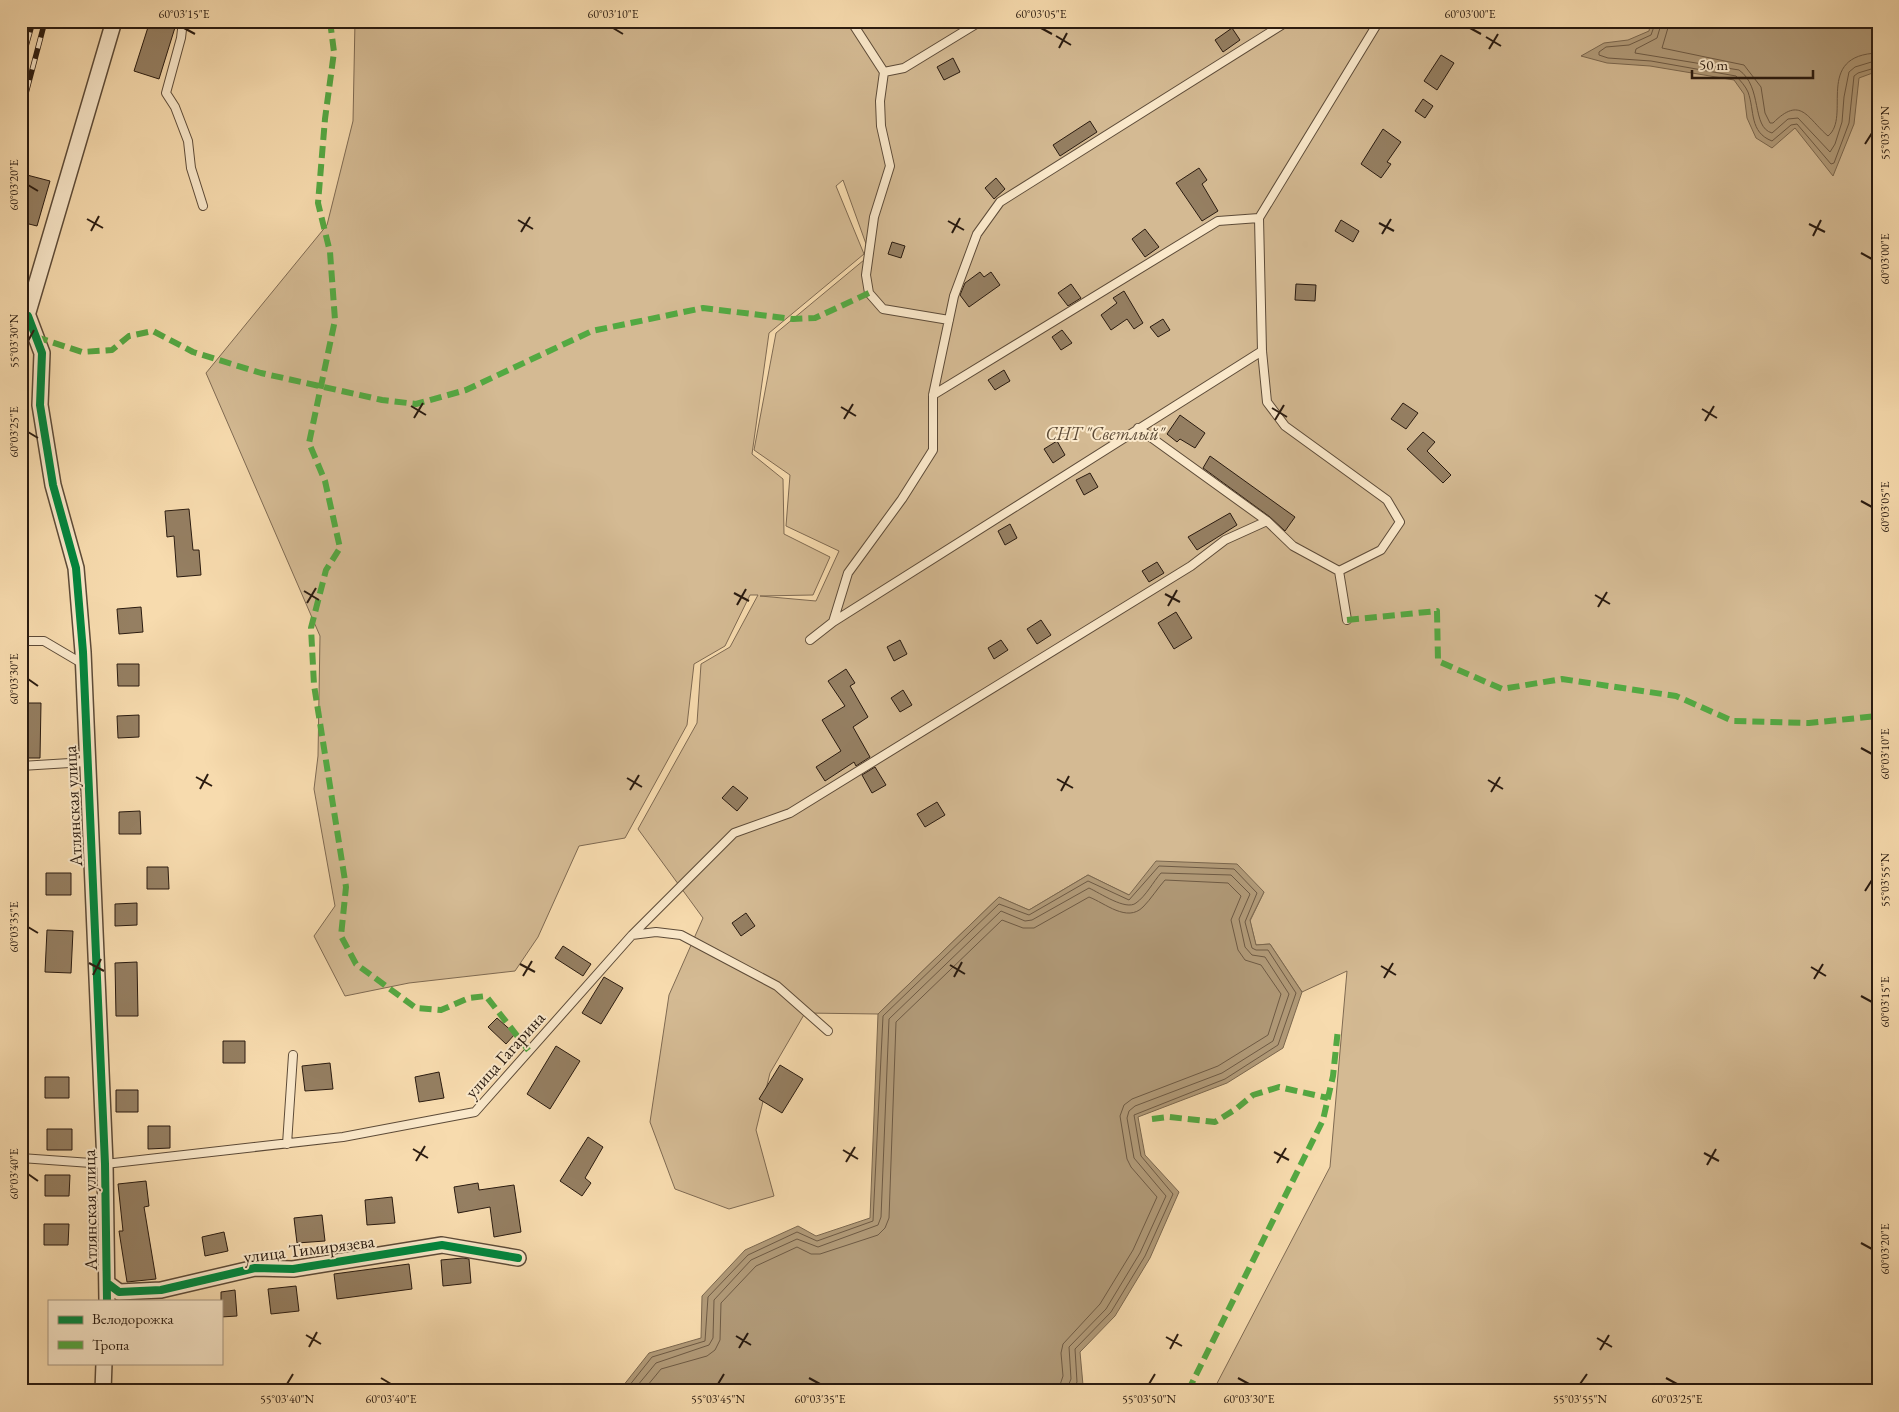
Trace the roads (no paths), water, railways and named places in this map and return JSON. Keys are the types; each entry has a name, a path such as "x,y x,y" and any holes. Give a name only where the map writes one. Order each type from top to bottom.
{"street":[{"path":"21,336 114,21"},
{"name":"Атлянская улица","path":"28,316 42,353 40,405 53,485 76,568 83,664 105,1164 106,1300"},
{"name":"улица Тимирязева","path":"107,1283 119,1292 161,1290 255,1268 293,1269 442,1246 518,1258"},
{"path":"103,1391 104,1364"}],"lane":[{"path":"183,21 181,38 166,93 175,107 188,141 191,168 203,206"},
{"path":"851,21 884,72 880,101 881,126 890,166 874,217 866,275 869,293 883,309 949,320"},
{"path":"884,72 904,68 981,21"},
{"path":"833,622 848,573 902,499 933,450 933,395 954,296 977,234 1000,202 1288,21"},
{"path":"1339,571 1381,550 1400,522 1387,500 1285,426 1267,402 1262,351 1259,218 1379,21"},
{"path":"933,395 1218,221 1259,218"},
{"path":"810,640 833,622 1262,351"},
{"path":"1138,428 1267,521 1293,546 1339,571"},
{"name":"улица Гагарина","path":"21,1158 105,1164 343,1137 474,1112 632,935 734,833 790,814 1190,566 1225,540 1267,521"},
{"path":"1339,571 1347,620"},
{"path":"21,641 44,641 83,664"},
{"path":"21,766 86,762"},
{"path":"632,935 656,932 681,935 777,986 828,1031"},
{"path":"287,1144 294,1056"}],"water":[{"path":"1651,21 1878,21 1878,71 1859,78 1854,124 1833,176 1795,128 1772,148 1756,138 1747,118 1744,94 1734,80 1650,66 1607,63 1581,56 1604,43 1628,40 1649,31"},
{"path":"1156,861 1237,864 1264,892 1250,920 1256,945 1270,944 1302,992 1283,1048 1227,1083 1138,1117 1145,1155 1179,1192 1150,1258 1115,1316 1080,1352 1083,1385 1074,1391 619,1391 649,1353 701,1338 702,1296 745,1250 798,1226 816,1236 870,1218 878,1014 999,897 1029,910 1088,875 1129,895"}],"railway":[{"path":"21,64 33,21"},
{"path":"21,112 45,21"}],"park label":[{"name":"СНТ \"Светлый\"","path":"1105,434"}]}
